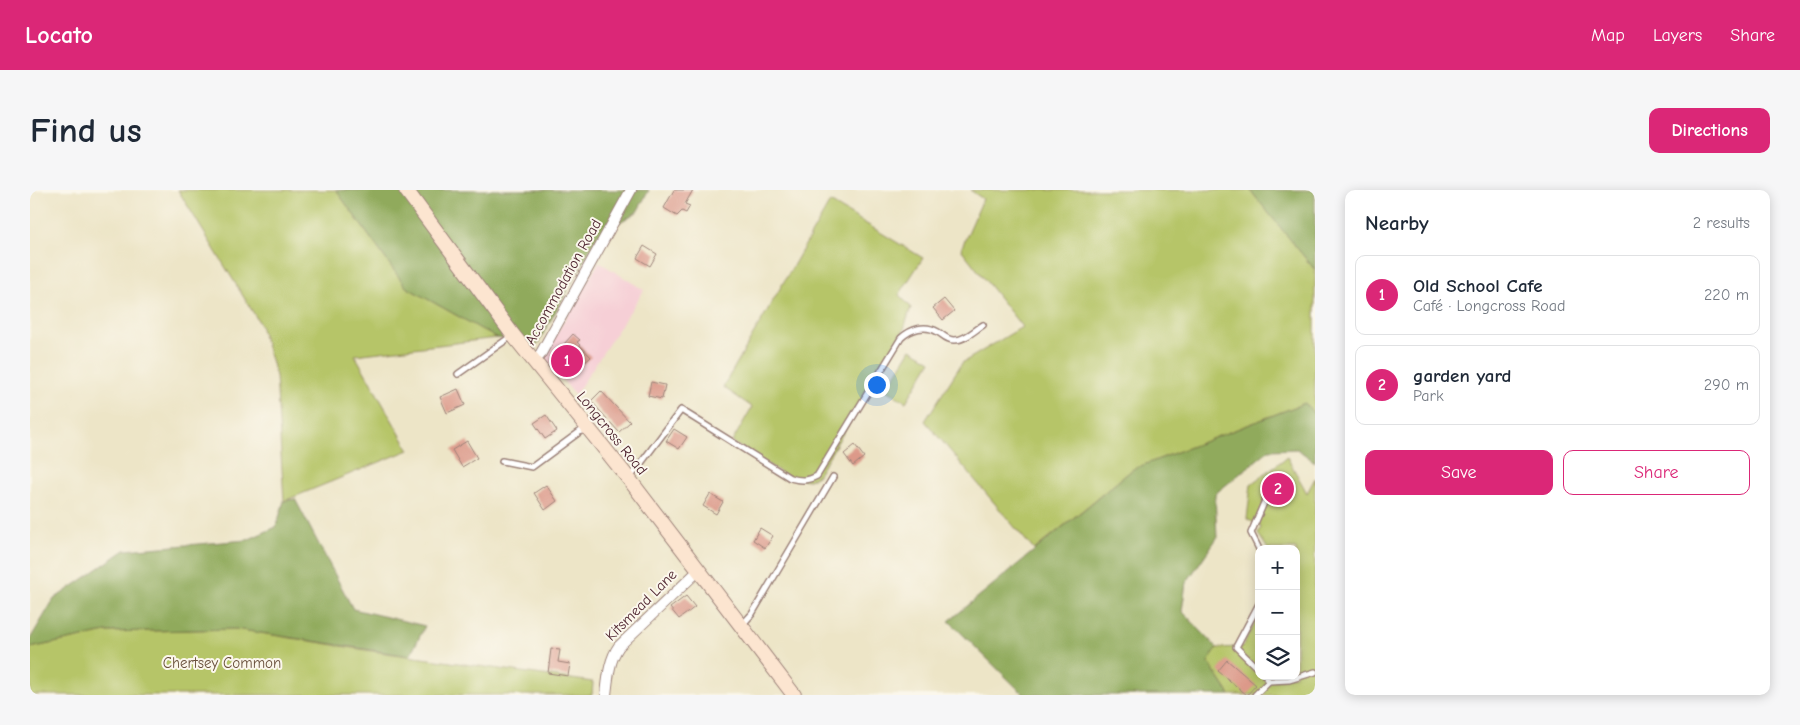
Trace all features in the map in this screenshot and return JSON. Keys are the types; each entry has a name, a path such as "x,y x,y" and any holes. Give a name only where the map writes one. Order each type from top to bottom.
{"main road":[{"name":"Longcross Road","path":"406,190 513,335 629,479 794,695"}],"street":[{"name":"Accommodation Road","path":"534,361 540,355 630,190"},
{"name":"Kitsmead Lane","path":"606,695 611,663 619,646 699,570"}],"lane":[{"path":"629,479 681,410 790,478 801,481 809,480 817,476 901,338 907,332 923,328 935,330 948,339 954,340 961,339 983,325"},
{"path":"458,374 513,335"},
{"path":"502,460 532,467 586,427"},
{"path":"742,625 752,614 833,477"},
{"path":"1257,545 1251,533 1269,492"},
{"path":"1255,611 1236,647 1255,666"},
{"path":"1300,677 1315,672"},
{"path":"1255,695 1266,680"}],"shaded area":[{"path":"599,262 644,290 575,395 543,356"}],"green space":[{"path":"178,190 336,190 406,287 497,338 355,355 409,450 284,501 276,376 259,322"},
{"path":"336,190 649,190 637,212 598,235 537,345 497,338 406,287"},
{"path":"970,190 1250,190 1315,270 1315,415 1305,403 1133,469 1034,550 925,421 962,363 1022,327 961,249 983,199"},
{"path":"1250,190 1315,190 1315,270"},
{"path":"830,202 923,258 899,295 911,307 901,338 817,476 809,480 790,478 732,442 752,407 723,387"},
{"path":"911,349 931,361 906,402 886,390"},
{"path":"1305,403 1315,415 1315,462 1297,449 1269,450 1215,494 1217,538 1186,583 1182,611 1217,648 1208,662 1230,695 1024,695 949,621 1133,469"},
{"path":"1287,457 1307,493 1315,478 1315,695 1230,695 1208,662 1217,648 1242,647 1255,623 1255,680 1300,680 1300,545 1265,545 1258,534 1261,527 1247,519 1251,484"},
{"path":"295,499 353,609 425,626 410,656 235,629 106,632 30,648 30,639 54,599 125,550 247,540 276,527 284,501"},
{"name":"Chertsey Common","path":"235,629 372,651 593,682 592,695 30,695 30,648 106,632"}],"building":[{"path":"674,190 693,190 685,204 690,206 686,213 682,211 677,216 664,208"},
{"path":"644,246 657,254 650,266 637,258"},
{"path":"944,299 954,311 943,320 933,308"},
{"path":"573,334 580,340 577,342 591,357 577,369 573,368 571,370 555,354"},
{"path":"651,382 665,385 662,399 648,396"},
{"path":"458,389 465,405 447,413 440,397"},
{"path":"601,391 630,422 619,432 591,401"},
{"path":"546,415 557,431 545,439 534,423"},
{"path":"674,429 687,437 679,449 666,441"},
{"path":"467,441 477,458 462,467 452,450"},
{"path":"855,445 864,457 853,466 844,454"},
{"path":"546,485 557,501 545,510 534,493"},
{"path":"710,494 723,502 716,514 703,506"},
{"path":"760,528 773,536 765,548 753,540"},
{"path":"686,596 695,607 679,619 670,608"},
{"path":"551,649 560,650 558,662 570,664 568,676 548,673"},
{"path":"1227,660 1256,685 1247,695 1218,671"}],"place":[{"name":"Old School Cafe","path":"567,361"},
{"name":"garden yard","path":"1278,489"}]}
